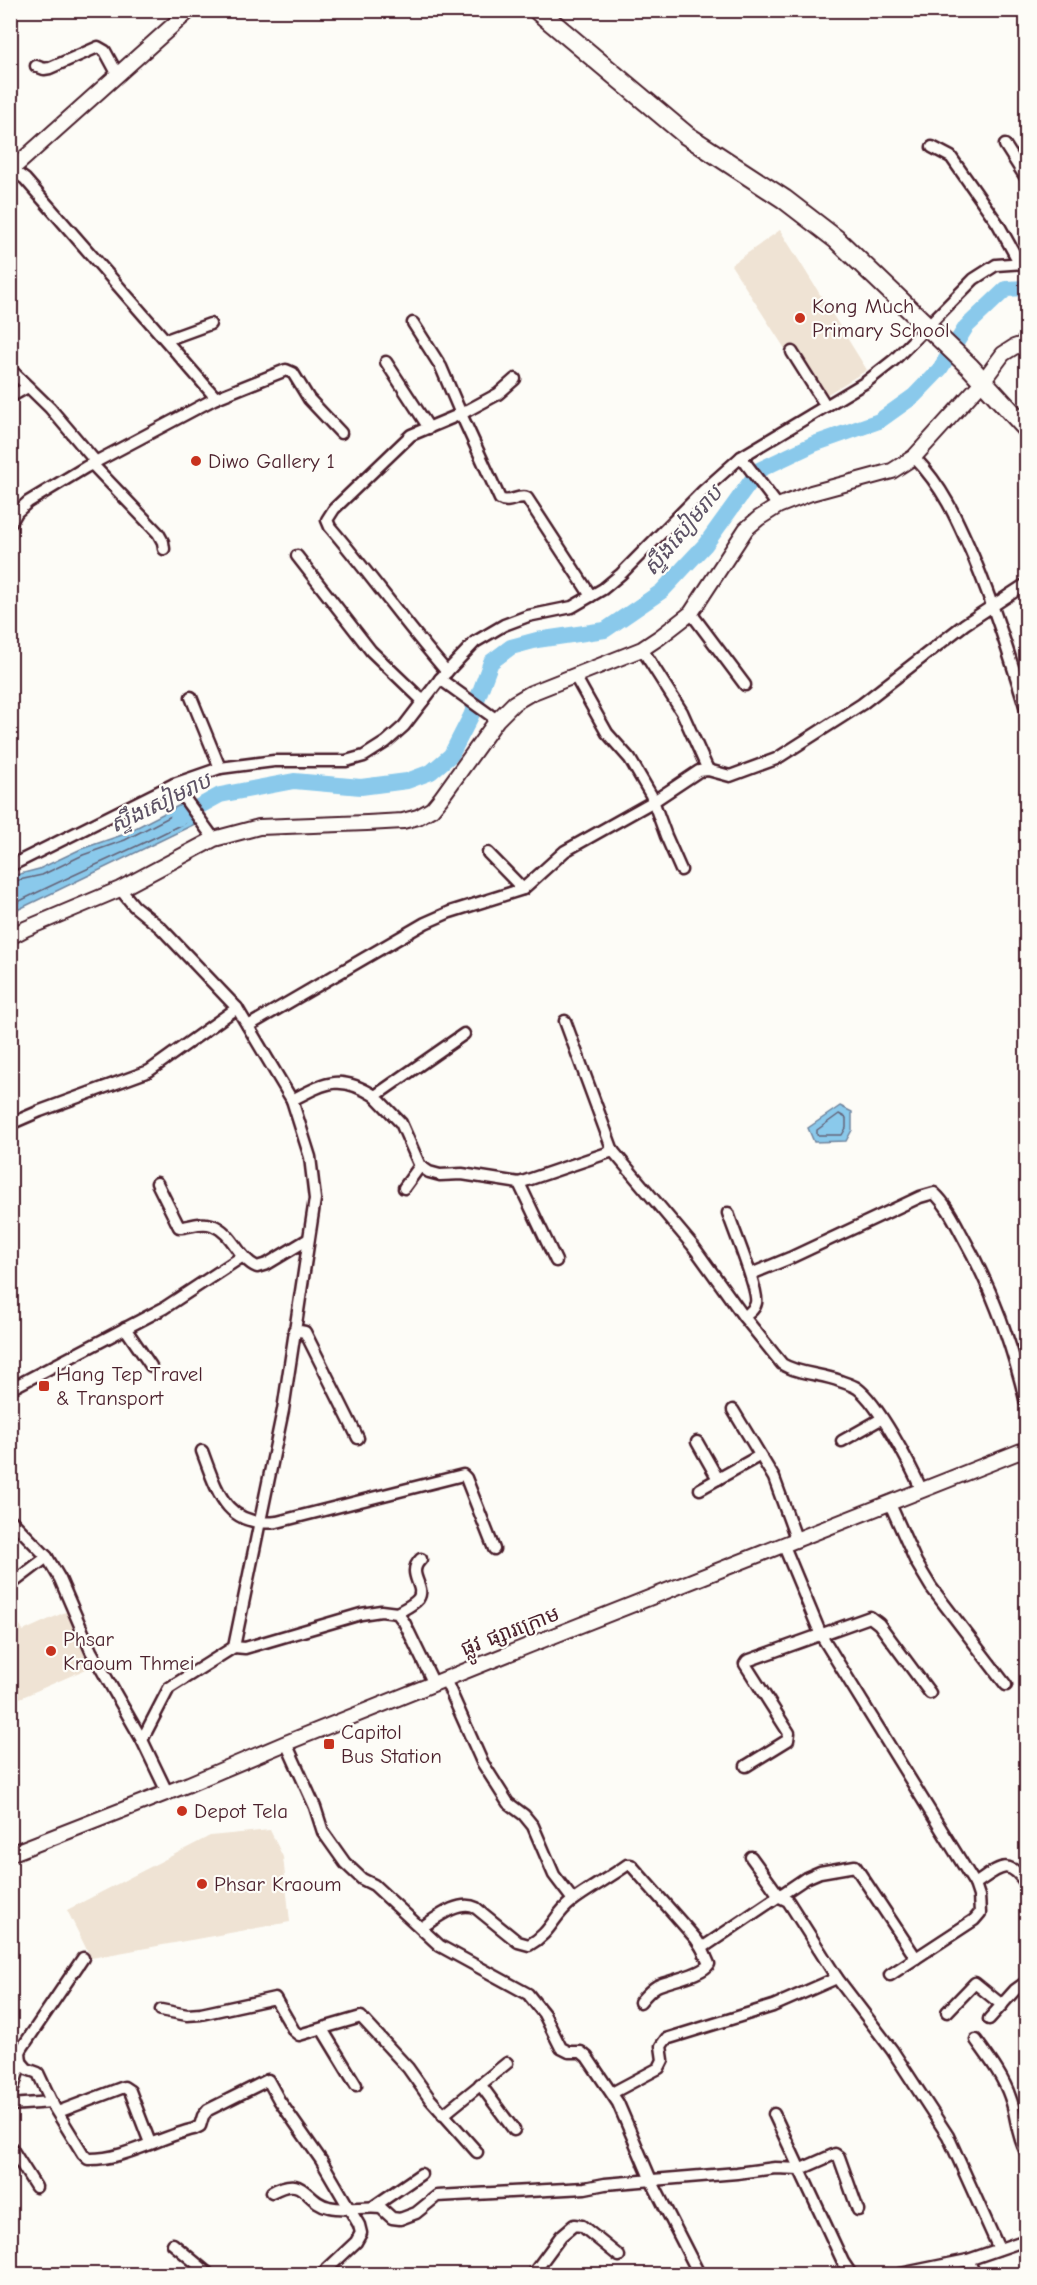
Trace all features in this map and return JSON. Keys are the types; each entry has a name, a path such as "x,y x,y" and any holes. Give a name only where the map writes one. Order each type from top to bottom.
{"highway":[{"path":"537,10 686,135 812,219 836,239 970,367 1026,428"}],"street":[{"path":"190,10 11,170 25,179 216,398"},
{"path":"36,66 44,69 56,66 98,47 105,51 118,75"},
{"path":"1005,145 1026,178"},
{"path":"12,862 220,768 274,761 346,761 364,756 386,742 404,726 444,675 475,642 504,625 528,616 572,607 591,596 621,574 703,491 743,459 866,382 933,332 974,279 996,265 1023,263 951,156 932,147"},
{"path":"413,323 441,367 500,499 507,501 527,498 591,596"},
{"path":"166,340 210,324"},
{"path":"10,937 120,889 210,835 259,826 367,823 418,818 441,798 497,720 524,697 642,649 691,613 746,529 759,518 777,506 811,493 892,471 914,457 983,381 1003,354 1014,346 1026,343"},
{"path":"792,352 826,406"},
{"path":"386,362 429,428"},
{"path":"10,369 50,408 94,463 158,533 164,549"},
{"path":"11,521 28,502 94,463 216,398 286,370 293,373 309,399 341,433"},
{"path":"497,720 457,691 368,573 330,527 327,520 334,509 411,435 461,414 498,394 515,379"},
{"path":"10,397 28,387"},
{"path":"914,457 933,476 945,496 994,606 1026,709"},
{"path":"743,459 777,506"},
{"path":"297,556 371,651 423,700"},
{"path":"248,1026 439,917 523,889 565,851 654,801 699,771 708,770 730,776 776,759 862,704 965,624 1026,584"},
{"path":"691,613 745,685"},
{"path":"642,649 682,712 708,770"},
{"path":"575,676 607,733 630,759 654,801 681,870"},
{"path":"192,697 220,768"},
{"path":"176,787 210,835"},
{"path":"488,853 523,889"},
{"path":"120,889 134,906 161,928 237,1008 292,1100 310,1157 315,1199 283,1410 234,1647"},
{"path":"10,1124 149,1071 237,1008"},
{"path":"565,1022 613,1151 693,1246 744,1317 782,1364 790,1368 828,1376 856,1387 902,1451 922,1491"},
{"path":"375,1096 464,1034"},
{"path":"292,1100 317,1087 341,1081 359,1086 375,1096 400,1123 420,1166 440,1175 462,1174 519,1183 613,1151"},
{"path":"404,1188 420,1166"},
{"path":"157,1183 179,1227 196,1224 211,1225 224,1232 250,1264 257,1267 267,1264 307,1240"},
{"path":"519,1183 556,1261"},
{"path":"751,1274 879,1218 920,1197 934,1193 941,1199 961,1232 993,1295 1007,1333 1026,1402"},
{"path":"728,1213 751,1274 756,1300 753,1309 744,1317"},
{"path":"10,1389 164,1308 243,1256"},
{"path":"125,1328 151,1366"},
{"path":"294,1330 305,1332 358,1438"},
{"path":"733,1410 774,1478 797,1541"},
{"path":"842,1441 881,1419"},
{"path":"697,1442 717,1479"},
{"name":"ផ្លូវ ផ្សារក្រោម","path":"12,1850 167,1792 439,1681 1026,1449"},
{"path":"202,1451 222,1501 244,1520 261,1524 277,1522 463,1475 494,1549"},
{"path":"700,1489 759,1456"},
{"path":"890,1504 916,1562 931,1587 1006,1685"},
{"path":"10,1519 47,1557 60,1579 91,1652 141,1740 167,1792"},
{"path":"784,1546 821,1635 975,1884 981,1908 977,1916 890,1975"},
{"path":"10,1585 47,1557"},
{"path":"141,1740 168,1688 234,1647 245,1648 361,1614 381,1611 397,1613 414,1603 420,1594 414,1571 416,1563 421,1559"},
{"path":"397,1613 439,1681 482,1762 508,1803 524,1815 533,1826 554,1875 573,1900"},
{"path":"746,1766 788,1740 789,1733 745,1664 870,1617 875,1619 930,1692"},
{"path":"286,1743 315,1808 323,1832 333,1849 362,1879 374,1886 445,1949 528,1994 544,2014 561,2048 569,2052 583,2053 612,2093 651,2180 699,2274"},
{"path":"751,1857 780,1897 788,1901 837,1978 892,2050 948,2136 999,2249"},
{"path":"420,1928 445,1913 464,1905 470,1905 518,1942 529,1945 550,1928 558,1914 573,1900 627,1865 631,1865 702,1948 709,1964 706,1968 652,1989 640,2002"},
{"path":"702,1948 806,1878 820,1872 855,1866 916,1958"},
{"path":"975,1884 1008,1867 1015,1869 1026,1884"},
{"path":"10,2098 21,2062 22,2048 83,1958"},
{"path":"612,2093 659,2068 663,2060 661,2046 666,2039 773,2006 837,1978"},
{"path":"989,2019 1015,1990 1026,1982"},
{"path":"947,2012 975,1983 1002,2005"},
{"path":"161,2010 187,2015 201,2014 275,1998 297,2034 322,2029 352,2018 364,2019 412,2072 443,2115 477,2152"},
{"path":"322,2029 356,2085"},
{"path":"976,2040 995,2067 1010,2096 1017,2130 1026,2151"},
{"path":"21,2062 27,2069 38,2073 71,2137 88,2159 102,2158 194,2129 200,2126 208,2110 268,2080 279,2100 321,2160 357,2220 361,2233 356,2242 322,2274"},
{"path":"443,2115 507,2063"},
{"path":"480,2084 514,2130"},
{"path":"10,2105 55,2107 124,2086 130,2091 150,2143"},
{"path":"774,2115 801,2169 815,2204 851,2274"},
{"path":"10,2146 36,2187"},
{"path":"272,2192 286,2184 291,2185 324,2205 381,2208 392,2218 400,2219 416,2212 437,2196 585,2188 605,2184 775,2168 801,2169 835,2154 839,2157 858,2210"},
{"path":"373,2207 421,2174"},
{"path":"533,2274 561,2236 574,2225 582,2226 619,2256"},
{"path":"900,2274 968,2260 1026,2240"},
{"path":"173,2244 209,2274"},
{"path":"968,2260 975,2274"}],"shaded area":[{"name":"Kong Much Primary School","path":"780,230 867,370 818,400 731,265"},
{"name":"Phsar Kraoum Thmei","path":"72,1609 100,1663 11,1702 11,1620 16,1618 23,1631"},
{"name":"Phsar Kraoum","path":"270,1830 283,1857 290,1922 91,1958 67,1910 210,1836"}],"water":[{"name":"ស្ទឹងសៀមរាប","path":"182,804 197,823 11,913 12,876 39,869 81,849 122,835"},
{"path":"840,1106 852,1112 852,1130 846,1141 814,1142 808,1128"}],"waterway":[{"name":"ស្ទឹងសៀមរាប","path":"178,818 220,795 294,781 361,787 407,781 431,772 451,755 471,716 491,662 511,647 537,640 605,630 662,591 705,545 759,470 814,444 879,421 914,396 940,369 966,327 1006,289 1026,288"}],"place":[{"name":"Kong Much Primary School","path":"800,318"},
{"name":"Diwo Gallery 1","path":"196,461"},
{"name":"Hang Tep Travel & Transport","path":"44,1386"},
{"name":"Phsar Kraoum Thmei","path":"51,1651"},
{"name":"Capitol Bus Station","path":"329,1744"},
{"name":"Depot Tela","path":"182,1811"},
{"name":"Phsar Kraoum","path":"202,1884"}]}
